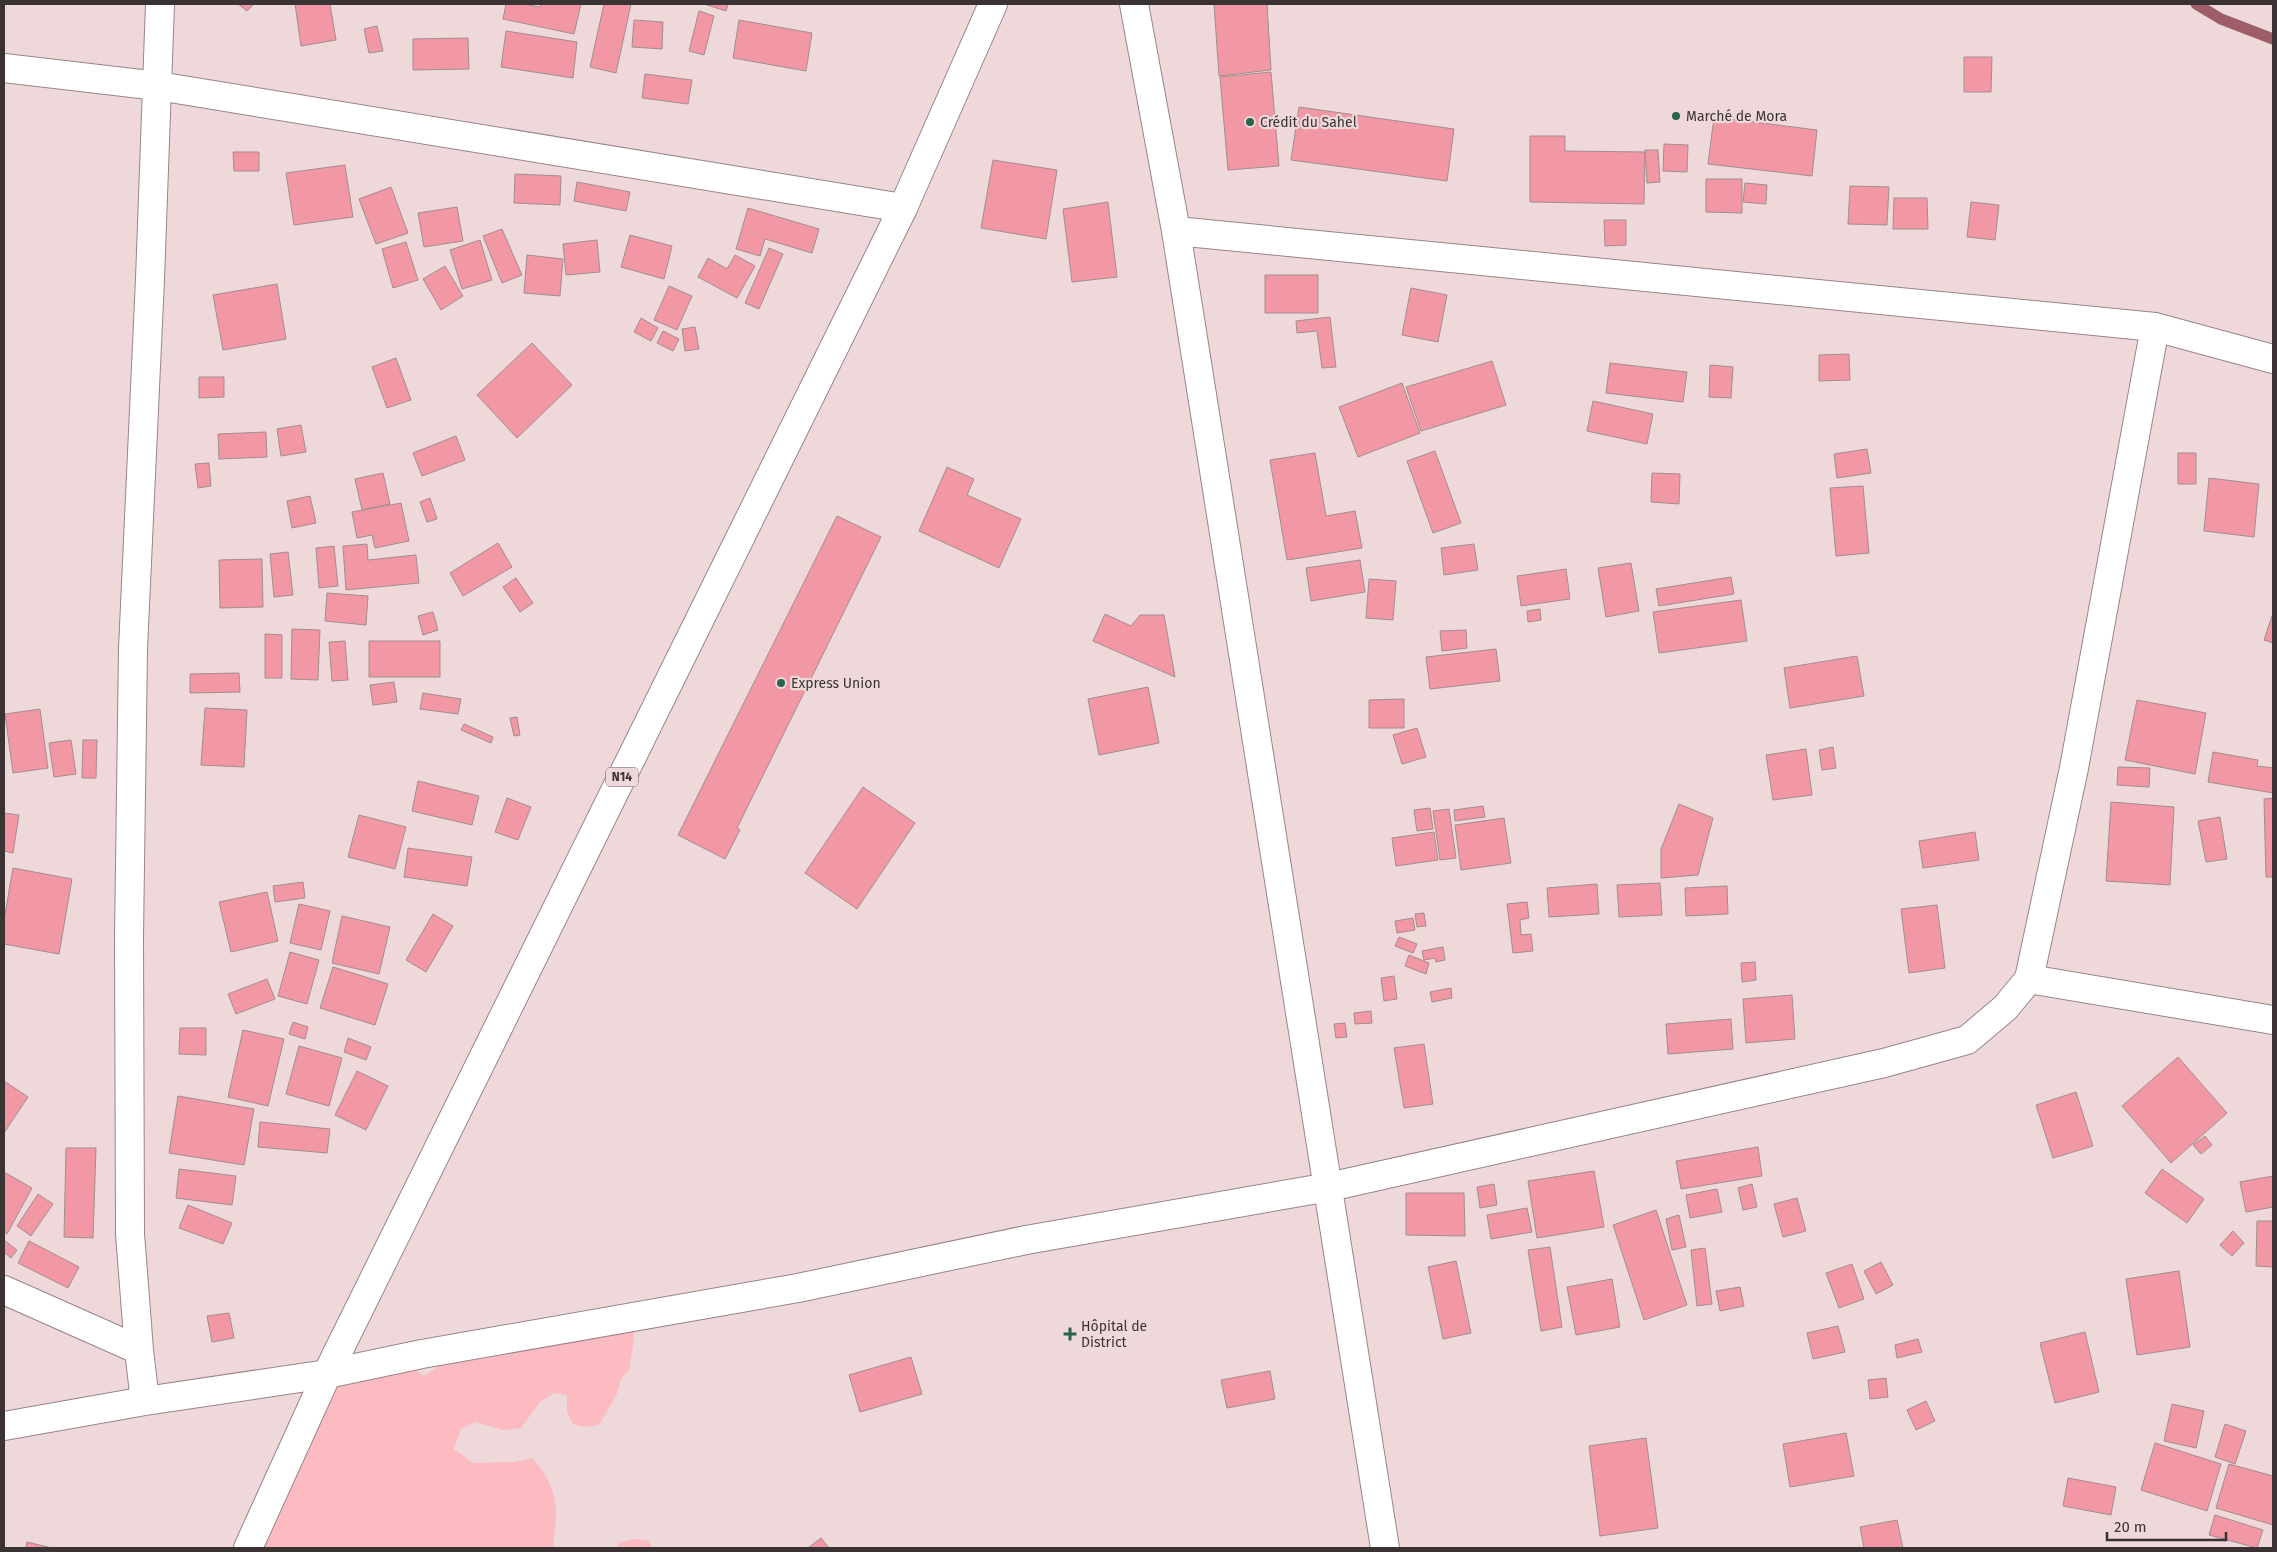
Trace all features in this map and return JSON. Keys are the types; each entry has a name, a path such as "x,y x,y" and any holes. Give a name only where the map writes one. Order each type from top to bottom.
{"main road":[{"path":"145,1401 139,1350 130,1224 129,937 133,649 160,4"},
{"name":"N14","path":"248,1548 327,1374 903,208 993,4"},
{"path":"1134,4 1176,231 1385,1548"},
{"path":"4,68 158,86 903,208"},
{"path":"1176,231 2155,327 2273,359"},
{"path":"4,1426 145,1401 327,1374 422,1354 788,1290 1026,1240 1329,1187 1884,1063 1967,1040 2005,1008 2028,979 2074,768 2155,327"},
{"path":"2028,979 2273,1020"},
{"path":"4,1290 139,1350"}],"shaded area":[{"path":"632,1327 634,1339 629,1370 621,1379 616,1396 599,1425 584,1427 573,1424 567,1412 567,1395 554,1393 540,1402 521,1428 503,1430 475,1422 461,1429 454,1449 473,1463 514,1462 532,1458 543,1471 554,1494 556,1520 554,1548 245,1548 240,1532 262,1520 336,1364 357,1353 375,1352 393,1357 424,1376 443,1363 501,1340 525,1351 543,1344"},
{"path":"636,1539 649,1541 652,1548 616,1548 620,1542"}],"building":[{"path":"238,4 254,4 247,11"},
{"path":"295,4 330,4 336,40 301,46"},
{"path":"506,4 524,4 540,7 541,4 581,4 574,34 503,19"},
{"path":"604,4 631,4 616,73 590,67"},
{"path":"704,4 728,4 726,11"},
{"path":"1214,4 1267,4 1271,70 1219,76"},
{"path":"699,11 714,16 704,55 689,51"},
{"path":"634,20 663,22 662,49 632,47"},
{"path":"739,20 812,33 806,71 733,58"},
{"path":"377,26 383,51 369,53 364,29"},
{"path":"506,31 577,42 573,78 501,67"},
{"path":"468,38 469,69 413,70 413,39"},
{"path":"1964,57 1992,57 1991,92 1964,92"},
{"name":"Crédit du Sahel","path":"1271,72 1279,166 1228,170 1220,77"},
{"path":"645,74 692,80 688,104 642,98"},
{"path":"1299,107 1454,129 1447,181 1291,160"},
{"path":"1714,117 1817,130 1812,176 1708,164"},
{"path":"1530,136 1565,136 1565,151 1645,152 1644,204 1530,202"},
{"path":"1664,144 1688,145 1687,172 1663,171"},
{"path":"1645,150 1658,150 1660,182 1647,183"},
{"path":"233,152 259,152 259,171 234,171"},
{"path":"993,160 1057,170 1046,239 981,228"},
{"path":"345,165 353,217 294,225 286,173"},
{"path":"515,174 561,176 560,205 514,203"},
{"path":"1706,179 1742,179 1742,213 1706,212"},
{"path":"577,182 630,192 626,211 574,201"},
{"path":"1745,183 1767,185 1766,204 1743,202"},
{"path":"1850,186 1889,187 1887,225 1848,224"},
{"path":"391,187 408,233 376,244 359,199"},
{"path":"1894,198 1927,198 1928,229 1893,229"},
{"path":"1108,202 1117,277 1072,282 1063,209"},
{"path":"1971,202 1999,205 1995,240 1967,237"},
{"path":"457,207 463,241 424,247 418,213"},
{"path":"748,208 819,229 812,253 765,239 760,256 736,249"},
{"path":"1604,220 1626,220 1626,245 1605,246"},
{"path":"502,229 522,275 502,283 483,236"},
{"path":"630,235 672,246 664,279 621,267"},
{"path":"480,240 492,280 462,289 450,250"},
{"path":"597,240 600,272 566,275 563,244"},
{"path":"406,242 418,280 393,288 382,249"},
{"path":"769,248 783,254 759,309 745,303"},
{"path":"527,255 563,259 560,296 524,293"},
{"path":"735,255 755,266 737,298 698,277 708,258 727,269"},
{"path":"445,266 463,296 441,310 423,279"},
{"path":"1265,275 1318,275 1318,313 1265,313"},
{"path":"277,284 286,339 223,350 213,295"},
{"path":"669,286 692,296 677,330 654,320"},
{"path":"1411,288 1447,295 1438,342 1402,335"},
{"path":"1330,317 1336,367 1322,368 1317,331 1297,333 1296,321"},
{"path":"641,318 658,328 651,341 634,332"},
{"path":"695,327 699,349 685,351 682,329"},
{"path":"663,331 679,339 673,351 657,343"},
{"path":"532,343 572,385 517,438 477,395"},
{"path":"1849,354 1850,380 1819,381 1819,355"},
{"path":"396,358 411,400 387,408 372,367"},
{"path":"1492,361 1506,405 1421,431 1406,387"},
{"path":"1610,363 1687,372 1683,402 1606,393"},
{"path":"1710,365 1733,367 1731,398 1709,397"},
{"path":"199,377 224,377 224,397 199,398"},
{"path":"1402,383 1420,433 1358,457 1339,407"},
{"path":"1593,401 1653,414 1647,444 1587,431"},
{"path":"301,425 306,452 281,456 277,429"},
{"path":"266,432 267,457 219,459 218,434"},
{"path":"456,436 465,460 422,476 413,453"},
{"path":"1867,449 1871,473 1837,478 1834,454"},
{"path":"1435,451 1461,523 1433,533 1407,461"},
{"path":"1315,453 1326,516 1355,511 1362,548 1287,560 1270,460"},
{"path":"2178,453 2196,453 2196,484 2178,484"},
{"path":"209,463 211,486 198,488 195,464"},
{"path":"947,467 974,479 967,495 1021,519 999,568 919,531"},
{"path":"383,473 390,504 362,510 355,479"},
{"path":"1652,473 1680,474 1679,504 1651,502"},
{"path":"2209,478 2259,484 2254,537 2204,531"},
{"path":"1863,486 1869,553 1836,556 1830,488"},
{"path":"310,496 316,523 292,528 287,501"},
{"path":"430,498 437,519 427,522 420,502"},
{"path":"401,503 409,541 375,548 372,535 357,538 352,512"},
{"name":"Express Union","path":"837,516 881,537 737,828 740,830 725,859 678,835"},
{"path":"498,543 512,567 463,596 450,573"},
{"path":"367,544 368,560 416,555 419,583 346,590 343,546"},
{"path":"1474,544 1478,570 1444,575 1441,548"},
{"path":"334,546 338,586 319,588 316,548"},
{"path":"288,552 293,595 274,597 270,554"},
{"path":"262,559 263,607 220,608 219,560"},
{"path":"1360,560 1365,592 1311,601 1306,568"},
{"path":"1631,563 1639,611 1606,617 1598,568"},
{"path":"1566,569 1570,599 1521,606 1517,576"},
{"path":"1731,577 1734,594 1659,606 1656,589"},
{"path":"516,578 533,603 520,612 503,587"},
{"path":"1369,579 1396,581 1393,620 1366,618"},
{"path":"327,593 368,596 366,625 325,621"},
{"path":"1741,600 1747,641 1659,653 1653,612"},
{"path":"1540,609 1541,620 1528,622 1527,611"},
{"path":"433,612 438,630 423,635 418,616"},
{"path":"2273,613 2273,643 2264,640"},
{"path":"1105,614 1131,626 1140,615 1164,615 1175,677 1093,641"},
{"path":"292,629 320,630 318,680 291,679"},
{"path":"1466,630 1467,648 1442,651 1440,631"},
{"path":"265,634 282,635 282,678 265,678"},
{"path":"345,641 348,680 332,681 329,642"},
{"path":"369,641 440,641 440,677 369,677"},
{"path":"1496,649 1500,681 1430,689 1426,657"},
{"path":"1857,656 1864,696 1790,708 1784,668"},
{"path":"239,673 240,692 190,693 190,674"},
{"path":"394,682 397,702 373,705 370,685"},
{"path":"1148,687 1159,743 1099,755 1088,699"},
{"path":"423,693 461,699 458,714 420,709"},
{"path":"1404,699 1404,728 1369,728 1369,700"},
{"path":"2137,700 2206,713 2195,774 2125,760"},
{"path":"205,708 247,710 244,767 201,765"},
{"path":"40,709 48,768 13,773 5,714"},
{"path":"517,717 520,735 514,736 510,718"},
{"path":"464,724 493,737 491,743 461,730"},
{"path":"1417,728 1426,757 1402,764 1393,735"},
{"path":"71,740 76,774 54,777 49,743"},
{"path":"83,740 97,740 96,778 82,778"},
{"path":"1833,747 1836,768 1822,770 1819,750"},
{"path":"1806,749 1812,795 1773,800 1766,755"},
{"path":"2213,752 2258,760 2257,766 2273,768 2273,793 2208,782"},
{"path":"2118,767 2150,768 2149,787 2117,785"},
{"path":"418,781 479,796 472,825 412,811"},
{"path":"863,787 915,823 857,909 805,873"},
{"path":"507,798 531,807 518,840 495,832"},
{"path":"2273,798 2273,877 2266,877 2264,799"},
{"path":"2111,802 2174,807 2170,885 2106,881"},
{"path":"1679,804 1713,818 1698,875 1661,878 1661,849"},
{"path":"1483,806 1485,817 1455,821 1454,810"},
{"path":"1430,808 1433,829 1417,831 1414,810"},
{"path":"1449,809 1456,858 1440,860 1433,811"},
{"path":"4,813 19,815 13,853 4,851"},
{"path":"359,815 406,827 395,869 348,857"},
{"path":"2220,817 2227,859 2206,862 2198,821"},
{"path":"1504,818 1511,863 1461,870 1455,825"},
{"path":"1434,832 1438,860 1396,866 1392,838"},
{"path":"1975,832 1979,860 1923,868 1919,841"},
{"path":"408,848 472,857 467,886 404,877"},
{"path":"13,868 72,879 59,954 4,944 4,920"},
{"path":"303,882 305,898 275,902 273,886"},
{"path":"1660,883 1662,915 1619,917 1617,885"},
{"path":"1597,884 1599,914 1549,917 1547,888"},
{"path":"1727,886 1728,914 1686,916 1685,888"},
{"path":"267,892 278,941 231,952 219,902"},
{"path":"1527,902 1529,918 1520,920 1521,935 1531,934 1533,951 1513,953 1507,904"},
{"path":"299,904 330,911 321,950 290,943"},
{"path":"1937,905 1945,968 1909,973 1901,909"},
{"path":"1424,913 1426,926 1417,927 1415,914"},
{"path":"433,914 453,926 426,972 406,960"},
{"path":"342,916 390,927 379,974 332,963"},
{"path":"1413,918 1415,930 1397,933 1395,921"},
{"path":"1399,937 1417,944 1413,953 1395,946"},
{"path":"1443,947 1445,960 1436,962 1435,958 1424,960 1422,951"},
{"path":"290,952 319,960 307,1004 278,996"},
{"path":"1409,955 1429,963 1426,974 1405,966"},
{"path":"1755,962 1756,980 1742,982 1741,963"},
{"path":"333,967 388,984 375,1025 320,1008"},
{"path":"1394,976 1397,999 1384,1001 1381,978"},
{"path":"267,979 275,999 236,1014 228,994"},
{"path":"1451,988 1452,998 1432,1002 1430,992"},
{"path":"1792,995 1795,1039 1746,1043 1743,999"},
{"path":"1371,1011 1372,1023 1355,1024 1354,1013"},
{"path":"1731,1019 1733,1049 1668,1054 1666,1024"},
{"path":"293,1022 308,1027 305,1039 289,1034"},
{"path":"1345,1023 1347,1037 1336,1038 1334,1024"},
{"path":"180,1028 206,1028 206,1055 179,1054"},
{"path":"243,1030 284,1039 268,1106 228,1097"},
{"path":"348,1038 371,1047 366,1060 344,1052"},
{"path":"1424,1044 1433,1104 1404,1108 1394,1048"},
{"path":"299,1046 342,1058 329,1106 286,1094"},
{"path":"2178,1057 2227,1113 2171,1163 2122,1106"},
{"path":"357,1071 388,1086 366,1130 335,1115"},
{"path":"4,1081 28,1097 4,1133"},
{"path":"2076,1092 2093,1146 2053,1158 2036,1105"},
{"path":"178,1096 254,1109 244,1165 169,1153"},
{"path":"260,1122 330,1129 327,1153 258,1147"},
{"path":"2205,1136 2212,1145 2201,1154 2193,1145"},
{"path":"1758,1147 1762,1176 1681,1189 1676,1161"},
{"path":"66,1148 96,1148 93,1238 64,1237"},
{"path":"179,1169 236,1176 232,1205 176,1198"},
{"path":"2162,1169 2204,1199 2187,1223 2145,1193"},
{"path":"1594,1171 1604,1227 1537,1238 1528,1181"},
{"path":"4,1172 32,1188 7,1234 4,1232"},
{"path":"2273,1176 2273,1207 2246,1212 2240,1182"},
{"path":"1494,1184 1497,1205 1480,1208 1477,1187"},
{"path":"1752,1184 1757,1207 1743,1210 1738,1188"},
{"path":"1717,1189 1722,1212 1690,1218 1686,1195"},
{"path":"1406,1193 1464,1193 1465,1236 1406,1235"},
{"path":"38,1194 53,1204 31,1236 17,1226"},
{"path":"1797,1198 1806,1231 1783,1237 1774,1204"},
{"path":"188,1205 232,1223 223,1244 179,1228"},
{"path":"1527,1208 1532,1232 1491,1239 1487,1215"},
{"path":"1656,1210 1687,1305 1644,1320 1613,1225"},
{"path":"1679,1215 1686,1247 1672,1250 1666,1219"},
{"path":"2257,1221 2273,1221 2273,1267 2256,1266"},
{"path":"2233,1231 2244,1243 2232,1256 2220,1245"},
{"path":"4,1240 17,1250 11,1258 4,1252"},
{"path":"29,1241 79,1267 68,1288 18,1263"},
{"path":"1550,1247 1562,1327 1541,1331 1528,1250"},
{"path":"1705,1248 1712,1304 1697,1306 1691,1250"},
{"path":"1456,1261 1471,1333 1443,1339 1428,1267"},
{"path":"1881,1262 1893,1285 1876,1294 1864,1271"},
{"path":"1852,1264 1864,1299 1839,1308 1826,1273"},
{"path":"2179,1271 2190,1347 2137,1355 2126,1279"},
{"path":"1612,1279 1620,1327 1576,1335 1567,1287"},
{"path":"1740,1287 1744,1306 1720,1311 1716,1291"},
{"path":"229,1313 234,1338 212,1342 207,1316"},
{"path":"1838,1326 1845,1352 1813,1359 1807,1333"},
{"path":"2085,1332 2099,1392 2055,1403 2040,1343"},
{"path":"1918,1339 1922,1352 1897,1358 1895,1345"},
{"path":"911,1357 922,1394 860,1412 849,1375"},
{"path":"1270,1371 1275,1399 1227,1408 1221,1380"},
{"path":"1886,1378 1888,1397 1870,1399 1868,1380"},
{"path":"1926,1401 1935,1421 1916,1430 1907,1410"},
{"path":"2172,1404 2204,1411 2196,1448 2164,1441"},
{"path":"2225,1424 2246,1431 2235,1464 2215,1457"},
{"path":"1846,1433 1854,1476 1790,1487 1783,1444"},
{"path":"1646,1438 1658,1528 1600,1536 1589,1446"},
{"path":"2155,1443 2221,1464 2207,1511 2141,1490"},
{"path":"2229,1464 2273,1476 2273,1525 2216,1508"},
{"path":"2068,1478 2116,1487 2111,1515 2063,1506"},
{"path":"2215,1515 2263,1530 2257,1548 2209,1535"},
{"path":"1897,1520 1903,1548 1864,1548 1860,1527"},
{"path":"821,1538 829,1548 808,1548"},
{"path":"27,1542 52,1548 26,1548"}],"waterway":[{"path":"2196,4 2221,19 2273,39"}],"place":[{"name":"Marché de Mora","path":"1676,116"},
{"name":"Crédit du Sahel","path":"1250,122"},
{"name":"Express Union","path":"781,683"},
{"name":"Hôpital de District","path":"1070,1334"}]}
